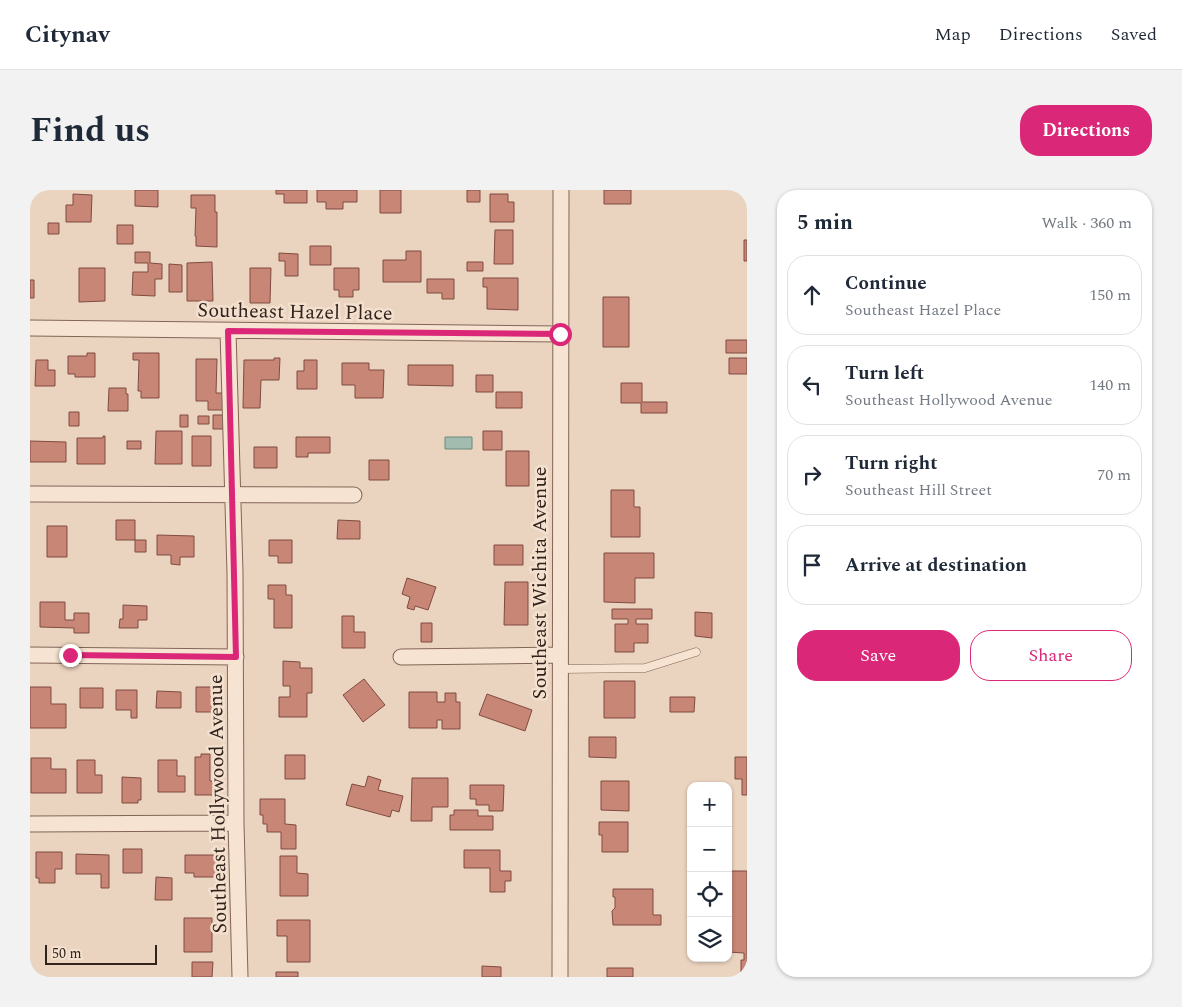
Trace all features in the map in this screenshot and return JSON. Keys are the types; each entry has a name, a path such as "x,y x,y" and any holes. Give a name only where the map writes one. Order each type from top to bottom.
{"street":[{"name":"Southeast Wichita Avenue","path":"560,977 561,190"},
{"name":"Southeast Hazel Place","path":"30,328 560,334"},
{"name":"Southeast Hollywood Avenue","path":"228,331 233,495 236,657 236,823 240,977"},
{"path":"30,494 354,495"},
{"path":"30,655 236,657"},
{"path":"402,657 560,662"},
{"path":"30,824 236,823"}],"lane":[{"path":"560,662 645,668 696,652"}],"shaded area":[{"path":"445,437 472,437 472,449 445,449"}],"building":[{"path":"135,190 158,190 158,207 135,206"},
{"path":"276,190 307,190 307,203 284,203 284,194 276,194"},
{"path":"317,190 357,190 357,202 343,202 343,209 326,209 326,202 317,202"},
{"path":"380,190 401,190 401,213 380,213"},
{"path":"467,190 480,190 480,202 467,202"},
{"path":"604,190 631,190 631,204 604,204"},
{"path":"73,194 92,195 91,222 66,222 66,205 73,205"},
{"path":"490,194 508,194 508,202 514,202 514,222 490,222"},
{"path":"191,195 215,195 217,247 196,246 196,208 191,208"},
{"path":"48,223 59,223 59,234 48,234"},
{"path":"117,225 133,225 133,244 117,244"},
{"path":"495,230 513,230 513,264 494,264"},
{"path":"744,240 747,240 747,261 744,261"},
{"path":"310,246 331,246 331,265 310,265"},
{"path":"406,251 421,251 421,282 383,282 383,260 406,260"},
{"path":"135,252 150,252 150,263 162,264 162,279 155,279 155,296 132,295 133,272 148,272 148,263 135,263"},
{"path":"279,253 298,254 298,276 285,276 285,261 279,261"},
{"path":"212,262 213,301 187,301 187,263"},
{"path":"467,262 483,262 483,271 467,271"},
{"path":"169,264 182,265 182,292 169,292"},
{"path":"79,268 105,268 105,301 79,302"},
{"path":"250,268 271,268 270,303 250,303"},
{"path":"334,268 359,268 359,290 353,290 353,297 339,297 339,290 334,290"},
{"path":"483,278 518,278 518,310 487,309 487,287 483,287"},
{"path":"427,279 454,279 454,299 442,299 442,293 427,293"},
{"path":"30,280 34,280 34,298 30,298"},
{"path":"603,297 629,297 629,347 603,347"},
{"path":"726,340 747,340 747,353 726,353"},
{"path":"87,353 95,353 95,377 75,377 75,374 68,374 68,356 87,356"},
{"path":"133,353 159,353 159,398 141,398 141,391 138,391 139,360 133,360"},
{"path":"274,358 280,358 279,380 261,380 260,408 243,408 244,360 274,360"},
{"path":"729,358 747,358 747,374 729,374"},
{"path":"196,359 217,359 216,393 226,393 226,410 208,410 208,401 196,401"},
{"path":"36,360 48,360 48,370 55,370 55,386 35,386"},
{"path":"304,360 317,360 317,389 297,389 297,371 304,371"},
{"path":"342,363 369,363 369,370 384,370 383,398 355,398 355,385 342,385"},
{"path":"408,365 453,365 453,386 408,385"},
{"path":"476,375 493,375 493,392 476,392"},
{"path":"621,383 642,383 642,402 667,402 667,413 641,413 641,403 621,403"},
{"path":"109,388 126,388 128,411 108,411"},
{"path":"496,392 522,392 522,408 496,408"},
{"path":"69,412 79,412 79,426 69,426"},
{"path":"180,415 188,415 188,427 180,427"},
{"path":"213,415 227,415 227,429 213,429"},
{"path":"198,416 209,416 209,424 198,424"},
{"path":"156,431 182,431 182,464 155,464"},
{"path":"483,431 502,431 502,450 483,450"},
{"path":"105,436 105,464 77,464 77,438 103,438"},
{"path":"192,436 211,436 211,466 192,466"},
{"path":"296,437 330,437 330,453 308,453 308,457 296,457"},
{"path":"30,441 66,442 66,462 30,462"},
{"path":"127,441 141,441 141,449 127,449"},
{"path":"254,447 277,447 277,468 254,468"},
{"path":"506,451 529,451 529,486 506,486"},
{"path":"369,460 389,460 389,480 369,480"},
{"path":"611,490 634,490 634,507 640,507 640,537 611,537"},
{"path":"116,520 135,520 135,540 116,540"},
{"path":"338,520 360,521 360,539 337,539"},
{"path":"47,526 67,526 67,557 47,557"},
{"path":"157,535 194,536 194,557 180,557 180,565 171,564 171,555 157,555"},
{"path":"135,540 146,540 146,552 135,552"},
{"path":"269,540 292,540 292,563 278,563 278,556 269,556"},
{"path":"494,545 523,545 523,565 494,565"},
{"path":"604,553 654,553 654,578 635,578 635,603 604,602"},
{"path":"407,578 436,587 428,610 415,606 414,610 407,608 410,597 402,594"},
{"path":"505,582 528,582 528,625 504,625"},
{"path":"268,585 286,585 286,595 292,595 292,628 274,628 274,599 268,599"},
{"path":"40,602 65,602 65,620 74,620 74,613 89,613 89,633 74,633 74,628 40,627"},
{"path":"123,605 147,606 147,620 138,620 138,628 119,628 120,619 123,619"},
{"path":"612,609 652,609 652,619 636,619 636,624 648,624 648,643 634,643 634,652 615,652 615,624 628,624 628,619 612,619"},
{"path":"695,612 712,613 712,638 695,636"},
{"path":"342,616 354,616 354,632 365,632 365,648 342,648"},
{"path":"421,623 432,623 432,642 421,642"},
{"path":"283,661 300,662 300,668 312,668 312,693 307,693 307,717 279,717 279,697 290,697 290,686 283,686"},
{"path":"364,679 385,705 363,722 343,695"},
{"path":"604,681 635,681 635,718 604,718"},
{"path":"30,687 51,687 51,704 66,704 66,728 30,728"},
{"path":"196,687 218,687 218,712 196,712"},
{"path":"80,688 103,688 103,708 80,708"},
{"path":"116,690 137,690 137,718 131,718 131,710 116,710"},
{"path":"157,691 181,692 181,708 156,708"},
{"path":"409,692 437,692 437,702 445,702 445,693 456,693 456,702 460,702 460,729 442,729 442,720 437,720 437,728 409,728"},
{"path":"487,694 532,710 525,731 479,715"},
{"path":"670,697 695,697 694,712 670,712"},
{"path":"589,737 616,737 616,758 589,757"},
{"path":"201,754 210,754 210,781 217,781 217,795 195,795 195,757 201,757"},
{"path":"285,755 305,755 305,779 285,779"},
{"path":"735,757 747,757 747,795 742,795 742,779 735,779"},
{"path":"31,758 51,758 51,769 66,769 66,793 31,793"},
{"path":"77,760 95,760 95,775 102,775 102,793 77,793"},
{"path":"158,760 177,760 177,776 185,776 185,792 158,792"},
{"path":"368,776 381,780 378,790 403,796 399,812 392,810 390,817 346,805 352,784 365,787"},
{"path":"122,777 141,778 141,800 138,800 138,803 122,803"},
{"path":"412,778 448,778 448,807 432,807 432,821 411,821"},
{"path":"601,781 629,781 629,811 601,810"},
{"path":"470,785 504,785 503,811 489,811 489,805 476,805 476,799 470,799"},
{"path":"260,799 285,799 285,824 296,825 296,849 281,849 281,832 267,832 267,824 263,824 263,815 260,815"},
{"path":"454,810 478,810 478,816 493,816 493,830 450,830 450,815 454,815"},
{"path":"599,822 628,822 628,852 602,852 602,835 599,835"},
{"path":"123,849 142,849 142,873 123,873"},
{"path":"464,850 500,850 500,871 511,871 511,881 505,881 505,892 490,892 490,868 464,868"},
{"path":"36,852 62,852 62,869 55,869 55,883 39,883 39,878 36,878"},
{"path":"76,854 109,855 109,888 101,888 101,874 76,874"},
{"path":"185,855 219,855 219,877 194,877 194,873 185,873"},
{"path":"280,856 297,856 297,873 308,874 308,896 280,896"},
{"path":"732,871 747,871 747,977 741,977 741,960 744,960 744,953 732,952"},
{"path":"156,877 172,878 172,900 155,900"},
{"path":"613,889 653,889 653,915 661,915 661,925 613,925 612,911 615,908 615,897 613,897"},
{"path":"184,918 212,918 212,952 184,952"},
{"path":"277,920 310,920 310,962 287,962 287,936 277,936"},
{"path":"192,962 213,962 212,977 192,977"},
{"path":"482,966 501,967 501,977 482,977"},
{"path":"607,968 633,968 633,977 607,977"},
{"path":"276,972 298,972 298,977 276,977"}],"route":[{"path":"70,655 236,657 228,331 560,334"}]}
